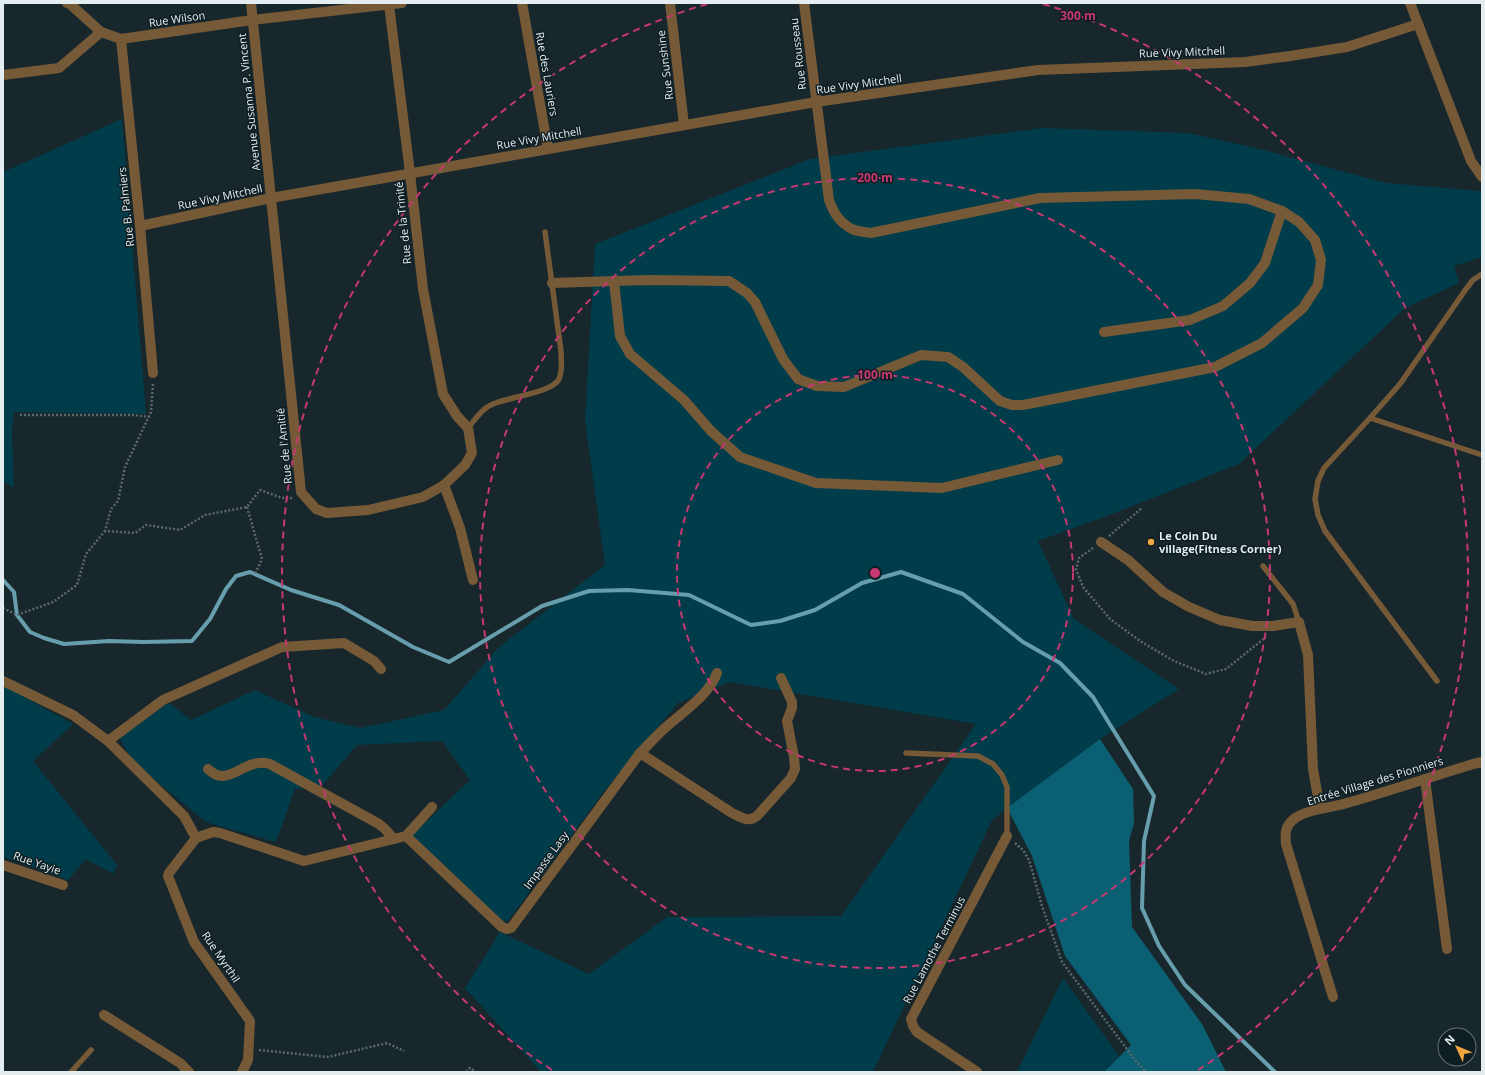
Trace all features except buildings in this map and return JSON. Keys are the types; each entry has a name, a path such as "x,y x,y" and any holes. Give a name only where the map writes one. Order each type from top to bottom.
{"street":[{"path":"3,75 59,68 101,32 67,3"},
{"name":"Avenue Susanna P. Vincent","path":"251,3 271,198"},
{"name":"Rue Wilson","path":"101,32 121,39 252,20 402,3"},
{"name":"Rue des Lauriers","path":"522,3 548,149"},
{"name":"Rue Sunshine","path":"670,3 684,125"},
{"name":"Rue Rousseau","path":"552,283 651,280 729,280 747,293 755,302 783,359 798,379 817,386 844,387 922,355 948,357 963,367 1000,401 1012,405 1023,405 1215,367 1262,343 1303,308 1318,285 1321,260 1315,240 1299,222 1282,211 1248,199 1195,194 1040,198 871,232 853,230 839,220 829,200 804,3"},
{"path":"1410,3 1471,161 1482,177"},
{"name":"Rue de la Trinité","path":"389,5 423,289 442,394 457,416 468,428"},
{"name":"Rue Vivy Mitchell","path":"140,226 271,198 816,102 1038,70 1246,62 1347,47 1418,24"},
{"name":"Rue B. Palmiers","path":"121,39 153,373"},
{"name":"Rue de l'Amitié","path":"271,198 301,492 316,509 327,513 368,510 424,497 444,485 465,465 472,453 468,428"},
{"path":"1104,332 1190,320 1223,306 1250,283 1265,263 1282,211"},
{"path":"614,282 620,336 630,354 684,400 711,431 740,457 816,483 942,488 1058,460"},
{"path":"444,485 460,528 473,580"},
{"path":"1101,542 1128,560 1163,592 1189,607 1220,620 1252,626 1280,625 1299,622 1308,655 1313,769 1320,809"},
{"path":"108,741 163,700 282,647 344,643 374,661 381,669"},
{"path":"717,673 712,684 682,715 666,727 640,753 732,813 747,820 753,820 757,816 791,778 795,769 787,721 792,708 792,702 781,678"},
{"path":"3,682 73,715 108,741 184,816 196,838 213,832 220,833 304,861 406,836 432,807"},
{"name":"Impasse Lasy","path":"406,836 502,927 507,929 511,928 640,753"},
{"path":"208,769 212,774 221,777 232,774 253,763 263,762 270,764 379,824 394,839"},
{"name":"Entrée Village des Pionniers","path":"1333,997 1286,844 1285,834 1288,825 1295,818 1320,809 1345,804 1482,762"},
{"path":"1425,779 1447,949"},
{"name":"Rue Lamothe Terminus","path":"977,1072 917,1032 911,1019 1007,836"},
{"name":"Rue Myrthil","path":"196,838 168,876 194,942 250,1021 248,1060 242,1072"},
{"name":"Rue Yayie","path":"3,865 63,885"},
{"path":"104,1015 180,1063 189,1072"}],"lane":[{"path":"468,428 481,412 492,404 548,388 559,380 562,369 545,232"},
{"path":"1437,681 1324,531 1318,515 1315,499 1318,481 1324,468 1400,384 1473,280 1482,274"},
{"path":"1370,418 1482,455"},
{"path":"1263,566 1293,604 1299,622"},
{"path":"906,753 978,756 993,764 1002,775 1007,787 1007,836"},
{"path":"71,1072 91,1050"}],"path":[{"path":"3,608 16,615 53,602 77,585 86,554 106,531 111,508 118,501 125,467 151,412 153,373"},
{"path":"20,414 133,415 148,417"},
{"path":"106,531 135,533 146,525 162,526 180,530 205,515 230,509 247,507 260,490 282,498 295,498 301,492"},
{"path":"247,507 262,559 255,574"},
{"path":"1142,508 1079,558 1076,569 1083,587 1110,619 1174,661 1206,674 1226,669 1255,647 1280,625"},
{"path":"1007,836 1023,850 1029,860 1042,906 1062,962 1135,1060 1146,1072"},
{"path":"249,1049 328,1057 387,1043 404,1051"},
{"path":"466,1072 470,1068 476,1072"}],"shaded area":[{"path":"122,119 146,414 14,412 12,432 14,488 3,481 3,172"},
{"path":"1042,128 1189,133 1260,149 1386,183 1482,191 1482,257 1454,266 1459,283 1405,308 1239,464 1112,514 1038,541 1074,619 1179,689 1100,739 992,820 873,1072 541,1072 465,988 500,932 589,974 667,917 841,916 976,724 730,682 678,703 605,790 508,921 499,920 412,835 470,780 442,741 357,745 320,788 295,789 276,842 206,822 133,762 119,737 168,702 191,720 255,690 314,717 360,728 444,710 499,647 605,565 585,421 595,244 810,159"},
{"path":"3,685 73,724 33,761 117,865 113,874 86,859 68,880 3,857"},
{"path":"1100,739 1133,789 1134,823 1129,841 1132,927 1202,1024 1226,1072 1104,1072 1131,1045 1065,956 1032,856 1007,808"},
{"path":"1063,978 1119,1056 1104,1072 1017,1072"}],"waterway":[{"path":"3,580 14,592 17,615 30,632 44,638 64,644 109,641 192,641 210,619 226,589 236,576 250,572 291,590 339,605 413,647 449,662 542,606 589,591 628,590 689,595 751,625 780,621 815,610 862,583 901,572 963,594 1023,642 1060,663 1093,697 1154,796 1144,841 1142,908 1159,946 1185,985 1275,1072"}],"place":[{"name":"Le Coin Du village(Fitness Corner)","path":"1151,542"}]}
